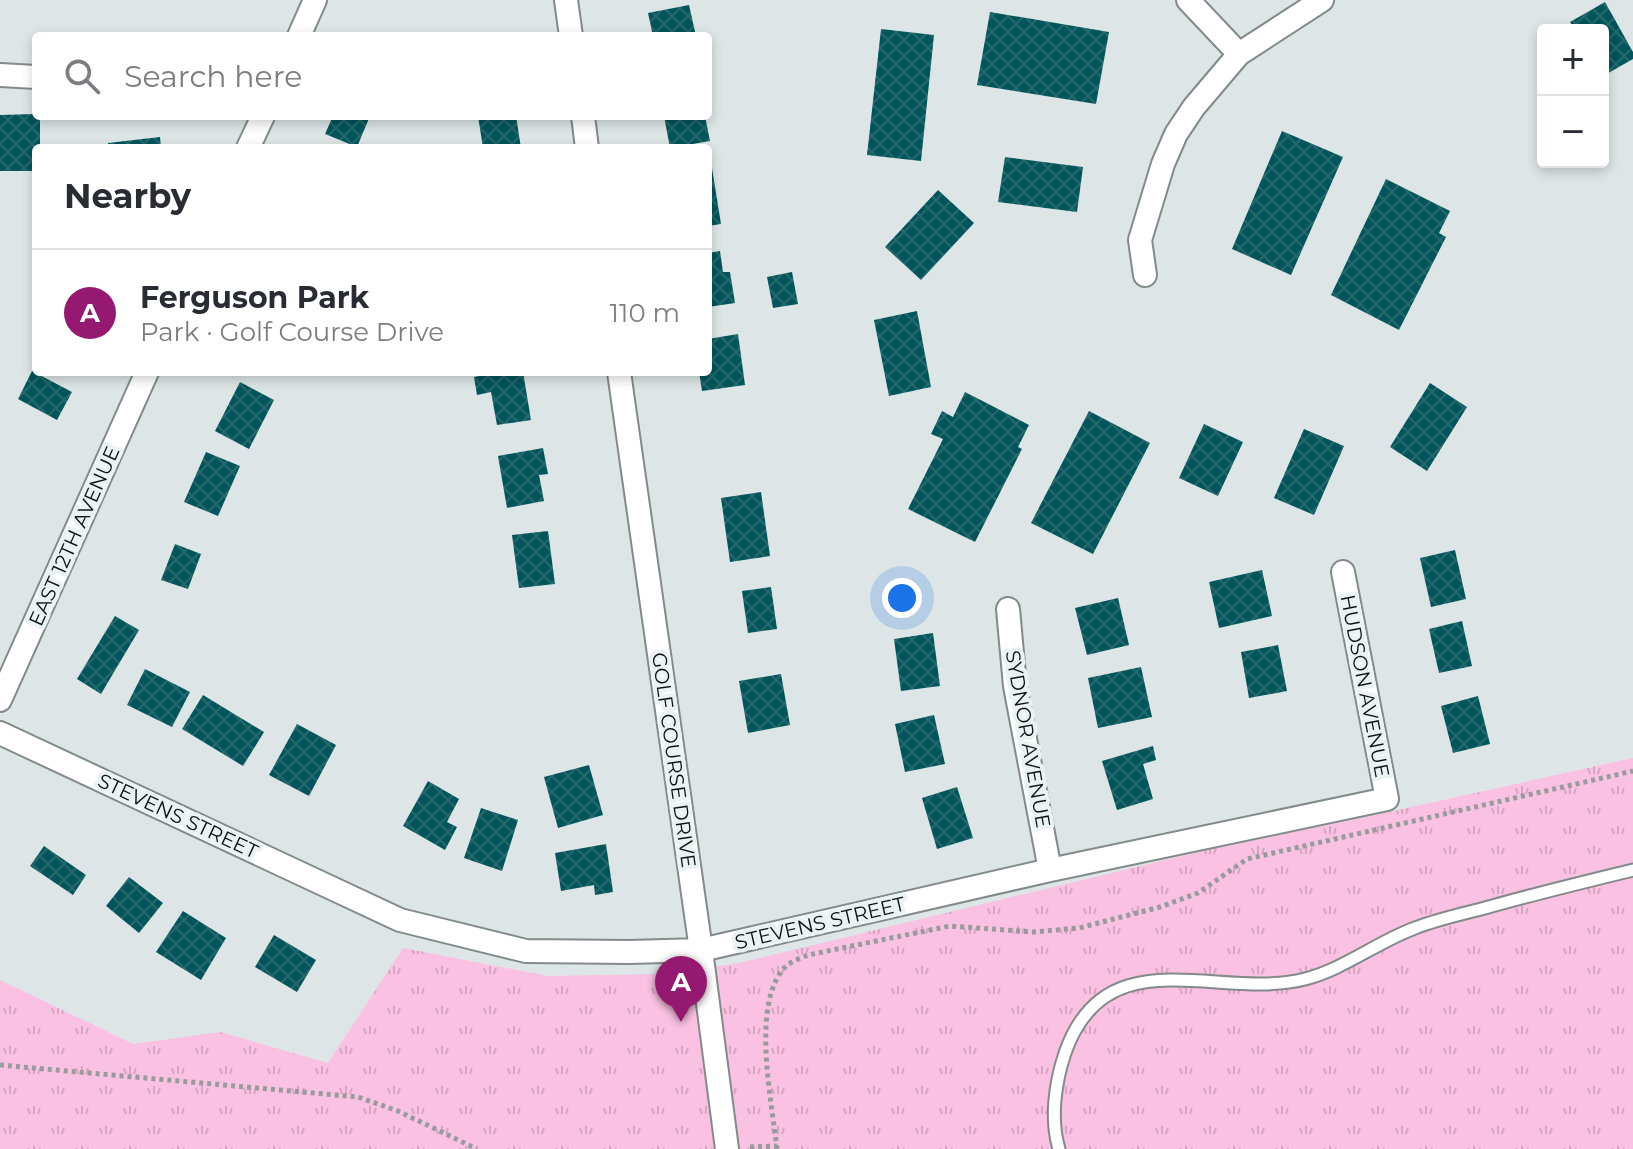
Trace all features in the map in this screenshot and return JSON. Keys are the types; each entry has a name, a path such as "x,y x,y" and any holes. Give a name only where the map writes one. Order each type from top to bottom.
{"street":[{"path":"301,32 315,0"},
{"path":"566,0 570,32"},
{"path":"1188,0 1239,54"},
{"path":"1145,275 1140,240 1163,164 1176,134 1194,107 1239,54 1322,0"},
{"path":"0,75 32,77"},
{"path":"250,144 261,120"},
{"path":"584,120 586,144"},
{"name":"EAST 12TH AVENUE","path":"0,700 145,376"},
{"name":"GOLF COURSE DRIVE","path":"620,376 727,1149"},
{"name":"HUDSON AVENUE","path":"1343,572 1387,799"},
{"name":"SYDNOR AVENUE","path":"1008,609 1015,686 1050,870"},
{"name":"STEVENS STREET","path":"0,733 400,920 526,951 701,950 1050,870 1387,799"}],"lane":[{"path":"1059,1149 1054,1122 1056,1091 1072,1033 1084,1016 1124,987 1176,978 1277,984 1306,979 1416,927 1633,870"}],"path":[{"path":"740,1149 777,1148 764,1030 769,1000 777,979 787,965 808,955 950,926 1033,932 1079,928 1160,907 1198,893 1247,859 1633,771"},
{"path":"0,1065 358,1097 398,1111 477,1149"}],"green space":[{"path":"1633,758 1633,1149 0,1149 0,980 133,1044 220,1032 328,1063 403,948 548,976 666,974 739,963 1215,848"}],"building":[{"path":"1605,2 1633,52 1633,59 1609,73 1609,24 1570,22"},
{"path":"689,5 695,32 652,32 648,13"},
{"path":"990,12 1109,32 1096,104 977,85"},
{"path":"881,29 934,35 921,161 867,155"},
{"path":"32,114 32,120 40,120 40,144 32,144 32,171 0,171 0,115"},
{"path":"331,120 368,120 358,144 350,144 325,134"},
{"path":"479,120 517,120 520,144 482,144"},
{"path":"665,120 706,120 710,141 669,144"},
{"path":"1282,131 1343,157 1291,275 1232,249"},
{"path":"160,137 161,144 108,144"},
{"path":"1005,157 1083,167 1077,212 998,202"},
{"path":"712,168 721,224 712,225"},
{"path":"1386,179 1450,211 1439,233 1446,237 1399,330 1331,295"},
{"path":"938,190 974,223 921,280 885,247"},
{"path":"720,251 723,272 730,272 735,303 712,306 712,252"},
{"path":"792,272 798,304 773,308 767,277"},
{"path":"917,311 931,387 889,396 874,320"},
{"path":"738,334 745,385 702,391 700,376 712,376 712,338"},
{"path":"32,371 32,376 42,376 72,392 57,420 18,399"},
{"path":"524,376 531,420 497,425 491,392 477,395 474,377"},
{"path":"240,382 274,400 249,449 215,431"},
{"path":"1430,383 1467,407 1427,471 1390,447"},
{"path":"965,392 1029,425 1018,447 1022,449 975,542 908,509 943,439 931,434 942,411 953,417"},
{"path":"1089,411 1150,443 1093,554 1031,523"},
{"path":"1204,424 1243,442 1218,496 1179,478"},
{"path":"1304,429 1344,446 1314,515 1274,498"},
{"path":"543,448 548,474 539,475 544,501 507,508 498,456"},
{"path":"206,452 240,466 218,516 184,502"},
{"path":"761,492 770,556 730,562 721,498"},
{"path":"548,531 555,584 519,588 512,535"},
{"path":"175,544 201,554 188,589 161,580"},
{"path":"1455,550 1466,599 1431,607 1420,558"},
{"path":"1262,570 1272,616 1219,628 1209,582"},
{"path":"771,587 777,629 748,633 742,591"},
{"path":"1118,598 1129,645 1087,655 1075,608"},
{"path":"115,616 139,630 101,694 77,679"},
{"path":"1462,621 1472,666 1439,673 1429,629"},
{"path":"933,633 940,686 901,691 894,639"},
{"path":"1278,645 1287,691 1249,698 1241,652"},
{"path":"1141,667 1152,717 1098,728 1088,678"},
{"path":"145,669 190,692 172,727 127,705"},
{"path":"781,674 790,725 748,733 739,681"},
{"path":"203,695 264,732 243,766 182,729"},
{"path":"1478,696 1490,744 1453,753 1441,706"},
{"path":"934,715 945,764 905,772 895,724"},
{"path":"297,724 336,745 309,796 269,775"},
{"path":"1153,746 1156,760 1143,764 1153,799 1117,810 1102,761"},
{"path":"589,765 603,815 558,828 544,777"},
{"path":"428,781 459,799 447,822 457,827 445,850 403,826"},
{"path":"957,787 973,838 937,849 922,798"},
{"path":"481,808 518,820 502,871 464,858"},
{"path":"606,844 613,892 595,895 594,885 561,891 555,853"},
{"path":"44,846 86,875 73,895 30,866"},
{"path":"129,877 163,903 139,933 106,906"},
{"path":"183,911 226,938 201,980 156,952"},
{"path":"274,935 316,960 297,992 255,967"}],"place":[{"name":"Ferguson Park","path":"681,1022"}]}
